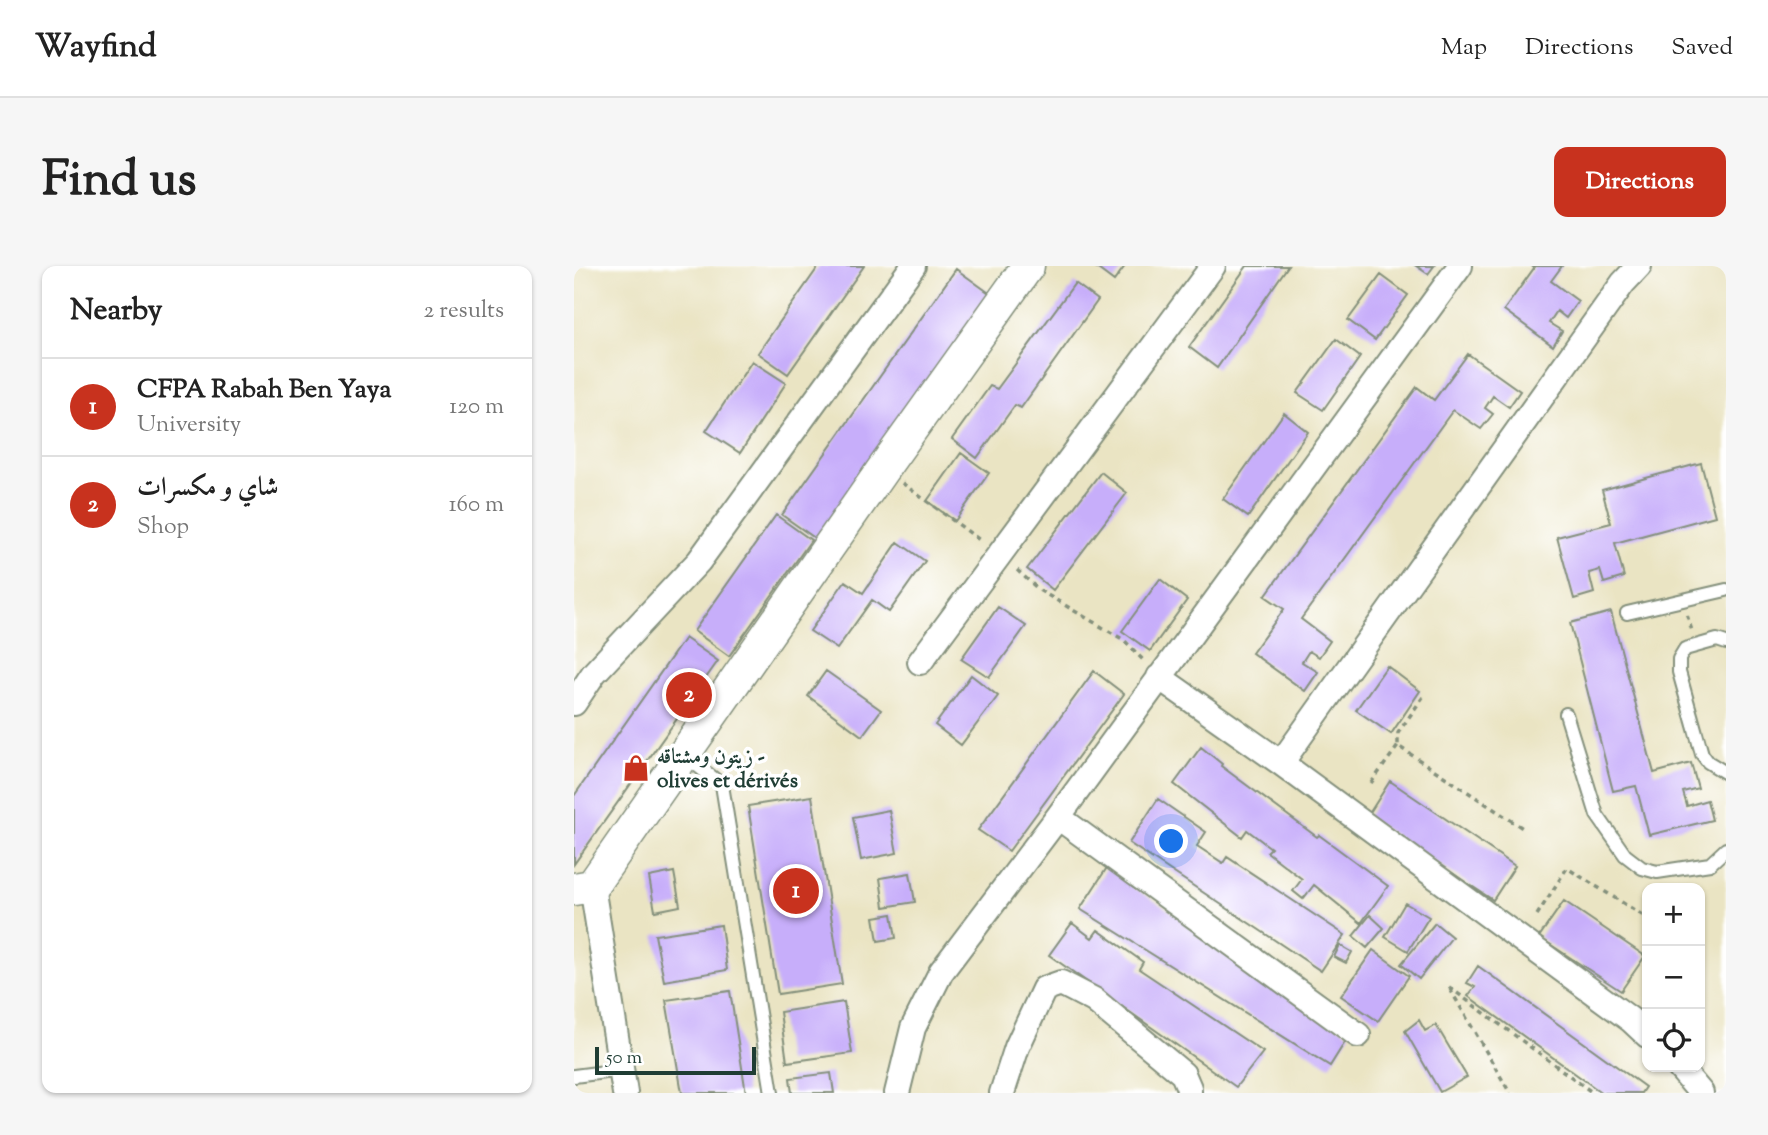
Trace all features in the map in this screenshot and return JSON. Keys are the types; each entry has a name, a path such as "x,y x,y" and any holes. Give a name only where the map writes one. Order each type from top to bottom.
{"street":[{"path":"574,703 594,673 699,561 913,266"},
{"path":"623,1082 583,888 682,754 1028,266"},
{"path":"920,662 1213,266"},
{"path":"897,1093 913,1028 941,972 1058,817 1460,266"},
{"path":"1281,763 1623,283 1639,266"},
{"path":"1159,677 1281,763 1642,1030"},
{"path":"1058,817 1359,1035"},
{"path":"1002,1093 1017,1047 1044,989 1061,983 1094,1000 1182,1074 1189,1093"},
{"path":"1683,1072 1701,1093"}],"lane":[{"path":"1627,613 1726,590"},
{"path":"1726,643 1717,640 1685,649 1679,659 1679,672 1702,754 1708,762 1726,773"},
{"path":"1566,714 1597,816 1625,855 1642,868 1657,872 1710,864 1726,849"},
{"path":"682,754 722,785 772,1093"},
{"path":"574,1076 623,1082"}],"path":[{"path":"883,469 999,554 1039,590 1124,640 1159,677"},
{"path":"1371,783 1398,747 1398,733 1423,697"},
{"path":"1398,747 1524,829"},
{"path":"1537,915 1567,868 1642,915"},
{"path":"1510,1093 1449,987 1594,1093"}],"building":[{"path":"819,266 864,266 788,374 758,353"},
{"path":"1094,266 1125,266 1114,281"},
{"path":"1247,266 1288,266 1217,368 1189,347"},
{"path":"1416,266 1434,266 1428,274"},
{"path":"1532,266 1562,266 1551,281 1578,301 1566,318 1557,311 1549,323 1562,331 1553,346 1504,310 1534,268"},
{"path":"956,269 992,295 819,541 782,515"},
{"path":"1381,275 1408,295 1375,340 1348,320"},
{"path":"1075,283 1098,300 1021,408 1015,405 977,458 952,439 990,386 997,389"},
{"path":"1336,339 1360,357 1323,410 1297,393"},
{"path":"1468,354 1520,391 1509,407 1493,396 1485,408 1493,414 1481,429 1453,410 1301,619 1330,641 1319,657 1309,651 1302,662 1318,672 1305,691 1252,653 1284,609 1265,596 1417,387 1434,400"},
{"path":"752,361 786,383 740,453 706,431"},
{"path":"1284,413 1308,432 1248,517 1223,499"},
{"path":"961,453 989,473 955,521 927,501"},
{"path":"1701,463 1715,516 1615,543 1624,577 1604,583 1600,570 1589,573 1594,593 1574,599 1557,537 1611,523 1602,490"},
{"path":"1101,472 1127,493 1053,590 1027,569"},
{"path":"776,515 811,540 729,656 694,631"},
{"path":"898,542 925,561 889,612 872,600 837,649 810,631 845,581 863,593"},
{"path":"1160,579 1187,600 1150,651 1122,631"},
{"path":"998,607 1026,626 989,677 961,659"},
{"path":"1611,612 1654,773 1691,763 1698,788 1683,792 1687,806 1707,800 1712,820 1649,835 1636,786 1613,791 1570,623"},
{"path":"685,638 718,661 574,864 574,796"},
{"path":"1387,666 1420,691 1391,734 1356,710"},
{"path":"826,671 881,710 862,736 808,696"},
{"path":"1094,671 1124,694 1009,851 978,830"},
{"path":"971,675 998,696 961,745 935,725"},
{"path":"1201,747 1222,764 1221,766 1388,886 1361,923 1314,885 1303,899 1293,891 1302,879 1267,852 1271,848 1247,830 1242,837 1174,784"},
{"path":"1390,781 1515,866 1493,900 1367,817"},
{"path":"812,796 842,984 778,994 748,806"},
{"path":"1158,799 1206,832 1197,846 1223,863 1227,857 1345,935 1321,971 1129,843"},
{"path":"889,810 897,853 861,860 853,817"},
{"path":"1108,866 1135,883 1132,887 1239,954 1234,961 1350,1034 1330,1066 1080,909"},
{"path":"674,872 680,906 655,911 649,877"},
{"path":"910,873 915,902 884,907 880,878"},
{"path":"1564,901 1642,954 1642,960 1621,991 1539,937"},
{"path":"1405,903 1429,917 1408,951 1385,937"},
{"path":"892,914 896,938 878,941 874,917"},
{"path":"1370,915 1384,928 1367,948 1353,936"},
{"path":"1072,923 1092,938 1098,930 1143,962 1139,969 1263,1052 1236,1087 1049,955"},
{"path":"1435,923 1452,937 1419,979 1401,964"},
{"path":"721,925 727,970 664,981 655,935"},
{"path":"1340,945 1352,952 1346,963 1334,957"},
{"path":"1373,950 1409,976 1378,1021 1341,996"},
{"path":"1478,966 1645,1087 1641,1093 1602,1093 1468,996 1475,987 1467,983"},
{"path":"730,991 746,1093 682,1093 666,1000"},
{"path":"844,1002 852,1053 787,1062 780,1012"},
{"path":"1419,1020 1425,1031 1436,1025 1467,1077 1440,1092 1405,1031"},
{"path":"831,1073 834,1093 792,1093 790,1078"}],"place":[{"name":"شاي و مكسرات","path":"689,695"},
{"name":"زيتون ومشتاقه - olives et dérivés","path":"636,768"},
{"name":"CFPA Rabah Ben Yaya","path":"796,891"}]}
